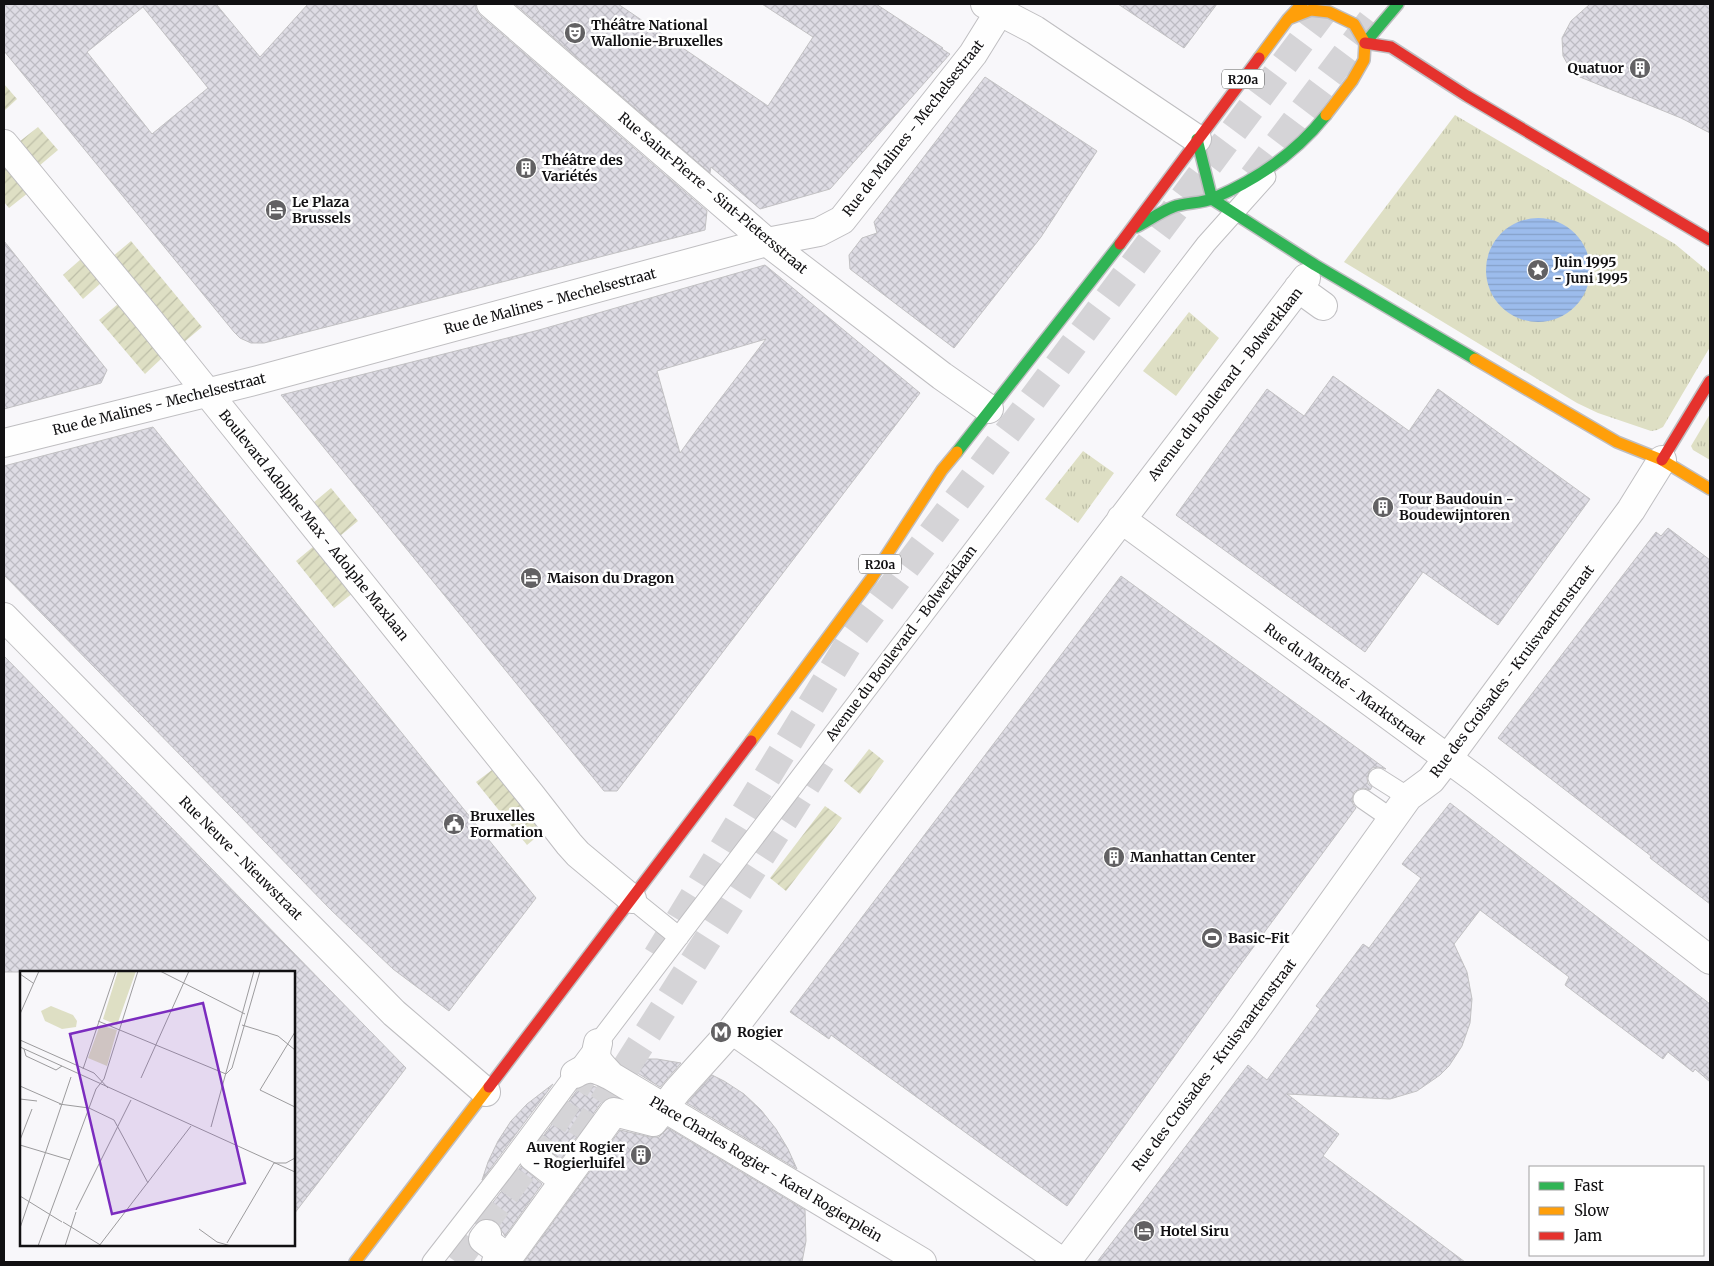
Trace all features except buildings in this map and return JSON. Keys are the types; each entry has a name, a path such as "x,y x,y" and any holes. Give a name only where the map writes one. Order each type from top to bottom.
{"main road":[{"name":"R20a","path":"632,899 871,579 942,470 1130,230 1288,19 1302,4"},
{"path":"1365,43 1398,4"},
{"path":"1130,230 1173,207 1212,198 1251,180 1282,160 1313,131 1352,81 1364,60 1365,43 1354,24 1329,12 1311,10 1288,19"},
{"path":"1365,43 1391,47 1467,96 1710,240"},
{"path":"1197,139 1212,198 1233,213 1315,265 1617,442 1662,460 1710,489"},
{"name":"Rue des Croisades - Kruisvaartenstraat","path":"1662,460 1710,381"},
{"path":"356,1262 632,899"}],"street":[{"name":"Rue Saint-Pierre - Sint-Pietersstraat","path":"491,4 767,242 942,376 989,409"},
{"name":"Rue de Malines - Mechelsestraat","path":"4,444 272,376 767,242 819,232 842,220 972,54 996,6"},
{"path":"996,6 1197,139"},
{"name":"Boulevard Adolphe Max - Adolphe Maxlaan","path":"4,144 524,786 568,844 632,899"},
{"name":"Avenue du Boulevard - Bolwerklaan","path":"564,1181 614,1112 653,1122 732,1030 1302,283 1324,306"},
{"name":"Rue des Croisades - Kruisvaartenstraat","path":"1066,1262 1242,1029 1400,808 1431,780 1448,758 1631,510 1662,460"},
{"name":"Rue du Marché - Marktstraat","path":"1121,519 1448,758 1710,960"},
{"name":"Rue Neuve - Nieuwstraat","path":"4,617 394,1013 486,1092"},
{"path":"732,1030 1062,1262"},
{"name":"Place Charles Rogier - Karel Rogierplein","path":"598,1043 595,1053 597,1062 611,1076"},
{"name":"Place Charles Rogier - Karel Rogierplein","path":"575,1074 583,1069 593,1068 611,1076 922,1262"},
{"path":"487,1234 483,1240 502,1260 564,1181 533,1157"}],"lane":[{"name":"Avenue du Boulevard - Bolwerklaan","path":"598,1043 1206,244 1282,160"},
{"name":"Avenue du Boulevard - Bolwerklaan","path":"1206,244 1212,198"},
{"path":"1378,778 1400,808"},
{"path":"1363,799 1400,808"},
{"path":"632,899 679,937"},
{"path":"432,1262 598,1043"}],"green space":[{"path":"4,84 17,99 4,111"},
{"path":"1455,115 1675,244 1710,273 1710,347 1663,427 1651,431 1598,413 1577,403 1344,262"},
{"path":"38,127 58,150 39,166 19,142"},
{"path":"4,164 28,193 9,208 4,202"},
{"path":"131,241 202,327 183,343 112,257"},
{"path":"81,259 101,283 83,299 63,275"},
{"path":"118,304 162,358 145,374 99,320"},
{"path":"1189,312 1219,338 1176,396 1143,371"},
{"path":"1710,414 1710,460 1693,450 1691,446"},
{"path":"1083,451 1114,473 1078,523 1045,499"},
{"path":"331,488 358,521 340,536 313,503"},
{"path":"314,546 353,593 334,608 296,561"},
{"path":"869,749 884,761 860,794 844,781"},
{"path":"496,767 546,829 527,845 476,782"},
{"path":"825,806 842,818 786,891 770,878"}],"water":[{"path":"1538,218 1558,222 1567,226 1575,233 1582,241 1586,250 1590,270 1586,290 1582,299 1575,307 1567,314 1558,318 1538,322 1518,318 1509,314 1501,307 1494,299 1490,290 1486,270 1490,250 1494,241 1501,233 1509,226 1518,222"}],"tunnel":[{"path":"657,956 848,645 1329,4"},
{"path":"1253,177 1373,18"},
{"path":"580,1139 829,750"},
{"path":"456,1262 539,1148 594,1058"}],"traffic: fast":[{"path":"1365,43 1398,4"},
{"path":"1136,227 1163,211 1183,204 1209,200 1246,182 1289,153 1326,115"},
{"path":"1197,139 1212,199 1315,265 1475,359"},
{"path":"957,452 1120,244"}],"traffic: slow":[{"path":"1259,58 1288,19 1302,4"},
{"path":"1288,19 1311,10 1329,12 1354,24 1365,43 1364,60 1352,81 1326,115"},
{"path":"1475,359 1617,442 1662,460 1710,489"},
{"path":"751,741 871,579 942,470 957,452"},
{"path":"355,1262 489,1087"}],"traffic: jam":[{"path":"1365,43 1391,47 1467,96 1710,240"},
{"path":"1120,244 1259,58"},
{"path":"1662,460 1710,381"},
{"path":"489,1087 751,741"}],"place":[{"name":"Théâtre National Wallonie-Bruxelles","path":"575,33"},
{"name":"Quatuor","path":"1640,68"},
{"name":"Théâtre des Variétés","path":"526,168"},
{"name":"Le Plaza Brussels","path":"276,210"},
{"name":"Juin 1995 - Juni 1995","path":"1538,270"},
{"name":"Tour Baudouin - Boudewijntoren","path":"1383,507"},
{"name":"Maison du Dragon","path":"531,578"},
{"name":"Bruxelles Formation","path":"454,824"},
{"name":"Manhattan Center","path":"1114,857"},
{"name":"Basic-Fit","path":"1212,938"},
{"name":"Rogier","path":"721,1032"},
{"name":"Auvent Rogier - Rogierluifel","path":"641,1155"},
{"name":"Hotel Siru","path":"1144,1231"}]}
